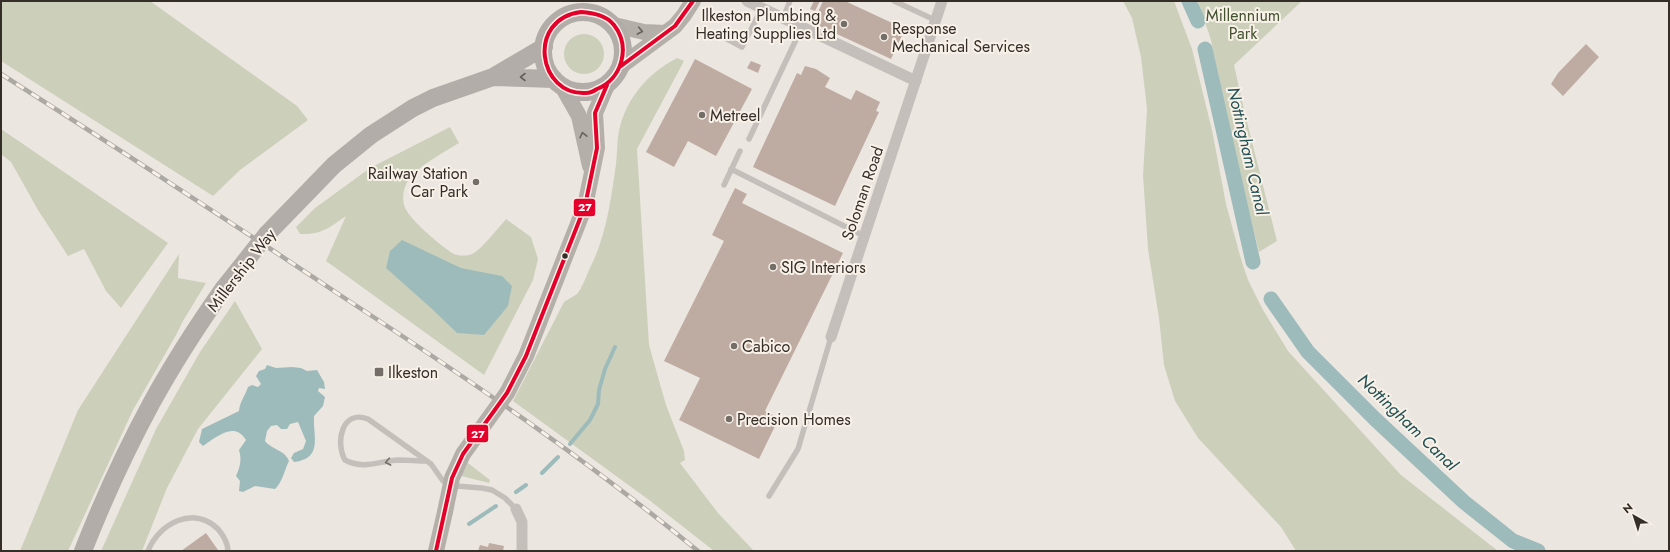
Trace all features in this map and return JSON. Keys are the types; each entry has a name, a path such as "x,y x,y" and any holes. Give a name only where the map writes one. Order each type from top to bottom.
{"main road":[{"path":"558,20 595,7 614,25 623,50 621,66 607,85 588,93 576,92 558,82 545,62 544,47 550,30 558,20 567,1"},
{"name":"Millership Way","path":"83,551 120,465 172,366 224,288 266,234 334,165 371,135 413,108 433,98 493,77 544,47"},
{"name":"Millership Way","path":"493,77 558,82"}],"street":[{"path":"621,66 675,26 693,1"},
{"path":"747,1 916,81"},
{"name":"Soloman Road","path":"831,337 942,1"},
{"path":"614,25 644,32 666,33"},
{"path":"558,82 579,116 592,173"},
{"path":"436,551 452,478 463,454 507,393 526,356 585,206 597,148 595,113 607,85"},
{"path":"516,509 526,521 522,551"}],"lane":[{"path":"782,18 790,1"},
{"path":"894,1 935,20"},
{"path":"725,38 742,47 762,8"},
{"path":"749,138 802,27"},
{"path":"724,185 740,151"},
{"path":"731,169 864,236"},
{"path":"769,496 798,449 831,337"},
{"path":"427,461 397,460 372,465 351,463 345,460 339,447 344,426 353,418 362,417 368,419 427,461 431,464 443,481 456,486 492,490 505,498 516,509"},
{"path":"148,551 157,536 165,529 185,517 192,517 199,518 214,526 227,542 228,551"}],"green space":[{"path":"1,1 150,1 297,106 308,120 240,170 213,196 1,61"},
{"path":"1123,1 1174,1 1192,49 1212,130 1226,204 1241,259 1248,280 1263,310 1288,351 1401,475 1498,551 1296,551 1281,527 1198,438 1175,401 1164,365 1159,318 1148,249 1143,175 1147,109 1141,57 1132,18"},
{"name":"Millennium Park","path":"1198,1 1302,1 1234,65 1277,241 1259,252 1229,133 1211,40"},
{"path":"588,34 595,37 601,43 604,54 603,62 595,71 588,74 580,74 573,71 565,62 564,50 567,43 576,35"},
{"path":"677,58 684,61 637,149 649,345 666,405 684,451 685,460 680,463 718,513 754,551 714,551 649,500 513,401 564,302 579,292 600,245 612,191 618,137 625,112 638,90 646,81 655,72"},
{"path":"450,127 459,143 418,169 406,185 403,195 403,202 411,217 434,239 454,254 461,255 470,255 475,252 506,219 531,237 538,259 533,280 484,375 326,261 346,216 320,232 300,234 296,227 315,208 370,168"},
{"path":"1,129 168,243 121,308 106,291 84,249 68,256 38,210 11,162 1,154"},
{"path":"179,254 178,278 206,283 133,410 68,551 20,551 78,410"},
{"path":"235,301 262,349 198,429 167,488 142,551 101,551 156,429 200,352"},
{"path":"468,463 490,480 489,483 461,476"}],"water":[{"path":"402,240 461,268 502,276 512,286 508,306 484,335 457,333 386,268 390,251"},
{"path":"267,365 276,368 292,367 301,368 307,371 317,370 324,382 325,389 319,388 318,391 325,397 323,406 314,416 315,439 313,451 309,456 303,460 294,462 291,458 294,453 303,449 306,441 298,422 290,424 287,429 281,429 277,425 271,426 267,431 265,441 284,454 289,461 283,476 275,489 255,486 243,492 239,491 240,481 236,476 240,463 239,450 246,440 241,434 231,431 225,432 203,446 199,442 202,429 239,411 241,401 248,387 252,385 258,387 261,384 256,376 259,371 265,369"}],"building":[{"path":"814,1 820,1 815,11 810,9"},
{"name":"Ilkeston Plumbing & Heating Supplies Ltd","path":"823,1 845,1 905,29 891,59 813,23"},
{"path":"1586,44 1599,57 1563,96 1551,84 1558,73"},
{"name":"Metreel","path":"695,59 752,89 716,156 688,141 674,167 646,152"},
{"path":"751,61 761,65 758,73 747,68"},
{"path":"805,66 816,69 830,78 825,87 851,100 856,90 880,102 876,111 879,112 835,206 753,167 797,73 801,75"},
{"path":"735,188 747,194 742,203 843,253 765,411 779,418 759,459 679,420 700,378 664,361 724,241 712,235"},
{"path":"206,533 218,550 217,551 181,551"},
{"path":"489,543 504,546 503,551 478,551 480,545 488,547"}],"waterway":[{"name":"Nottingham Canal","path":"1189,1 1198,21"},
{"name":"Nottingham Canal","path":"1205,49 1253,262"},
{"name":"Nottingham Canal","path":"1271,299 1308,352 1375,419 1464,502 1513,541 1538,551"},
{"path":"570,444 590,420 598,404 599,390 605,369 615,347"},
{"path":"542,473 558,457"},
{"path":"516,492 526,485"},
{"path":"469,524 496,506"}],"railway":[{"path":"1,74 217,214 481,389 613,484 698,551"}],"transit line":[{"name":"27","path":"621,66 675,26 693,1"},
{"name":"27","path":"581,12 599,15 611,22 619,34 623,52 618,70 613,78 606,84 587,93 570,91 557,83 549,71 545,56 546,41 552,28 563,18 581,12"},
{"name":"27","path":"436,551 452,478 463,454 507,393 526,356 585,206 597,148 595,113 607,85"}],"place":[{"name":"Ilkeston Plumbing & Heating Supplies Ltd","path":"844,24"},
{"name":"Response Mechanical Services","path":"884,37"},
{"name":"Metreel","path":"702,115"},
{"name":"Railway Station Car Park","path":"476,182"},
{"name":"SIG Interiors","path":"773,267"},
{"name":"Cabico","path":"734,346"},
{"name":"Ilkeston","path":"379,372"},
{"name":"Precision Homes","path":"729,419"}]}
